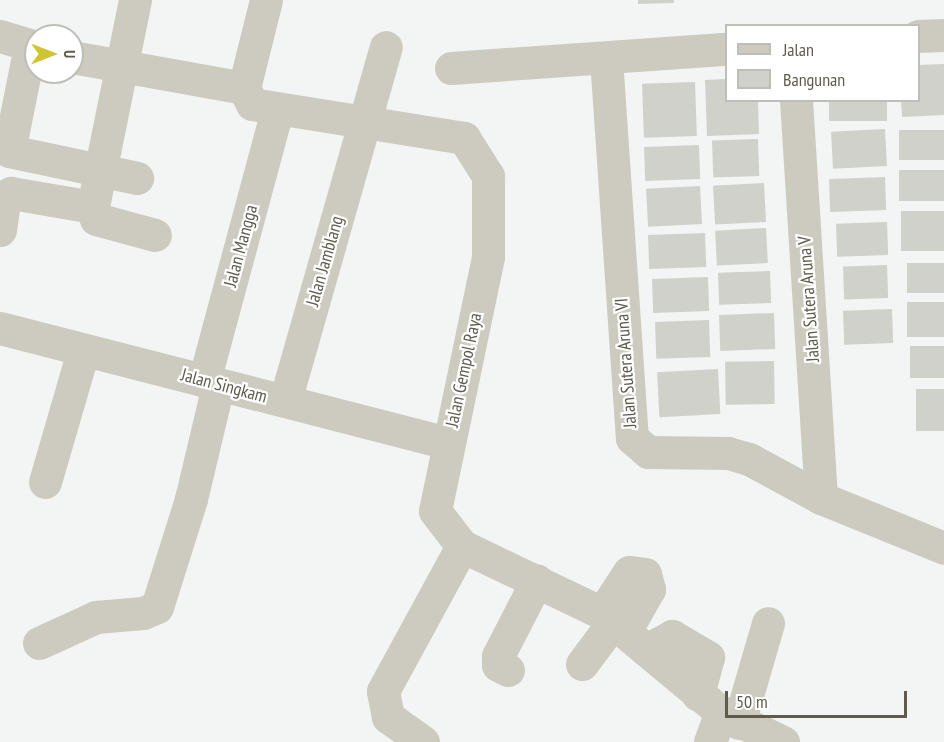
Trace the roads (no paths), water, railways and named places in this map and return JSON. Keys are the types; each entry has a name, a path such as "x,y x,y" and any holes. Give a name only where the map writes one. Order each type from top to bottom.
{"street":[{"path":"135,0 93,207 96,219 155,235"},
{"path":"84,59 243,88 266,0"},
{"path":"920,36 944,35"},
{"path":"22,43 9,151 137,178"},
{"name":"Jalan Jamblang","path":"285,402 386,47"},
{"path":"451,68 725,49"},
{"name":"Jalan Sutera Aruna VI","path":"606,57 632,438 648,452 740,456 821,498 944,548"},
{"name":"Jalan Gempol Raya","path":"243,88 252,104 277,111 366,121 464,138 488,176 488,257 435,511 462,546 537,580 622,628 717,718 783,742"},
{"name":"Jalan Sutera Aruna V","path":"796,102 821,498"},
{"name":"Jalan Mangga","path":"39,643 96,617 143,613 157,607 184,522 211,384 277,111"},
{"path":"0,230 5,196 11,193 93,207"},
{"name":"Jalan Singkam","path":"0,328 448,443"},
{"path":"45,482 83,351"},
{"path":"423,742 388,717 382,699 462,546"},
{"path":"508,670 498,664 498,656 537,580"},
{"path":"717,718 768,623"},
{"path":"582,664 622,628"}]}
